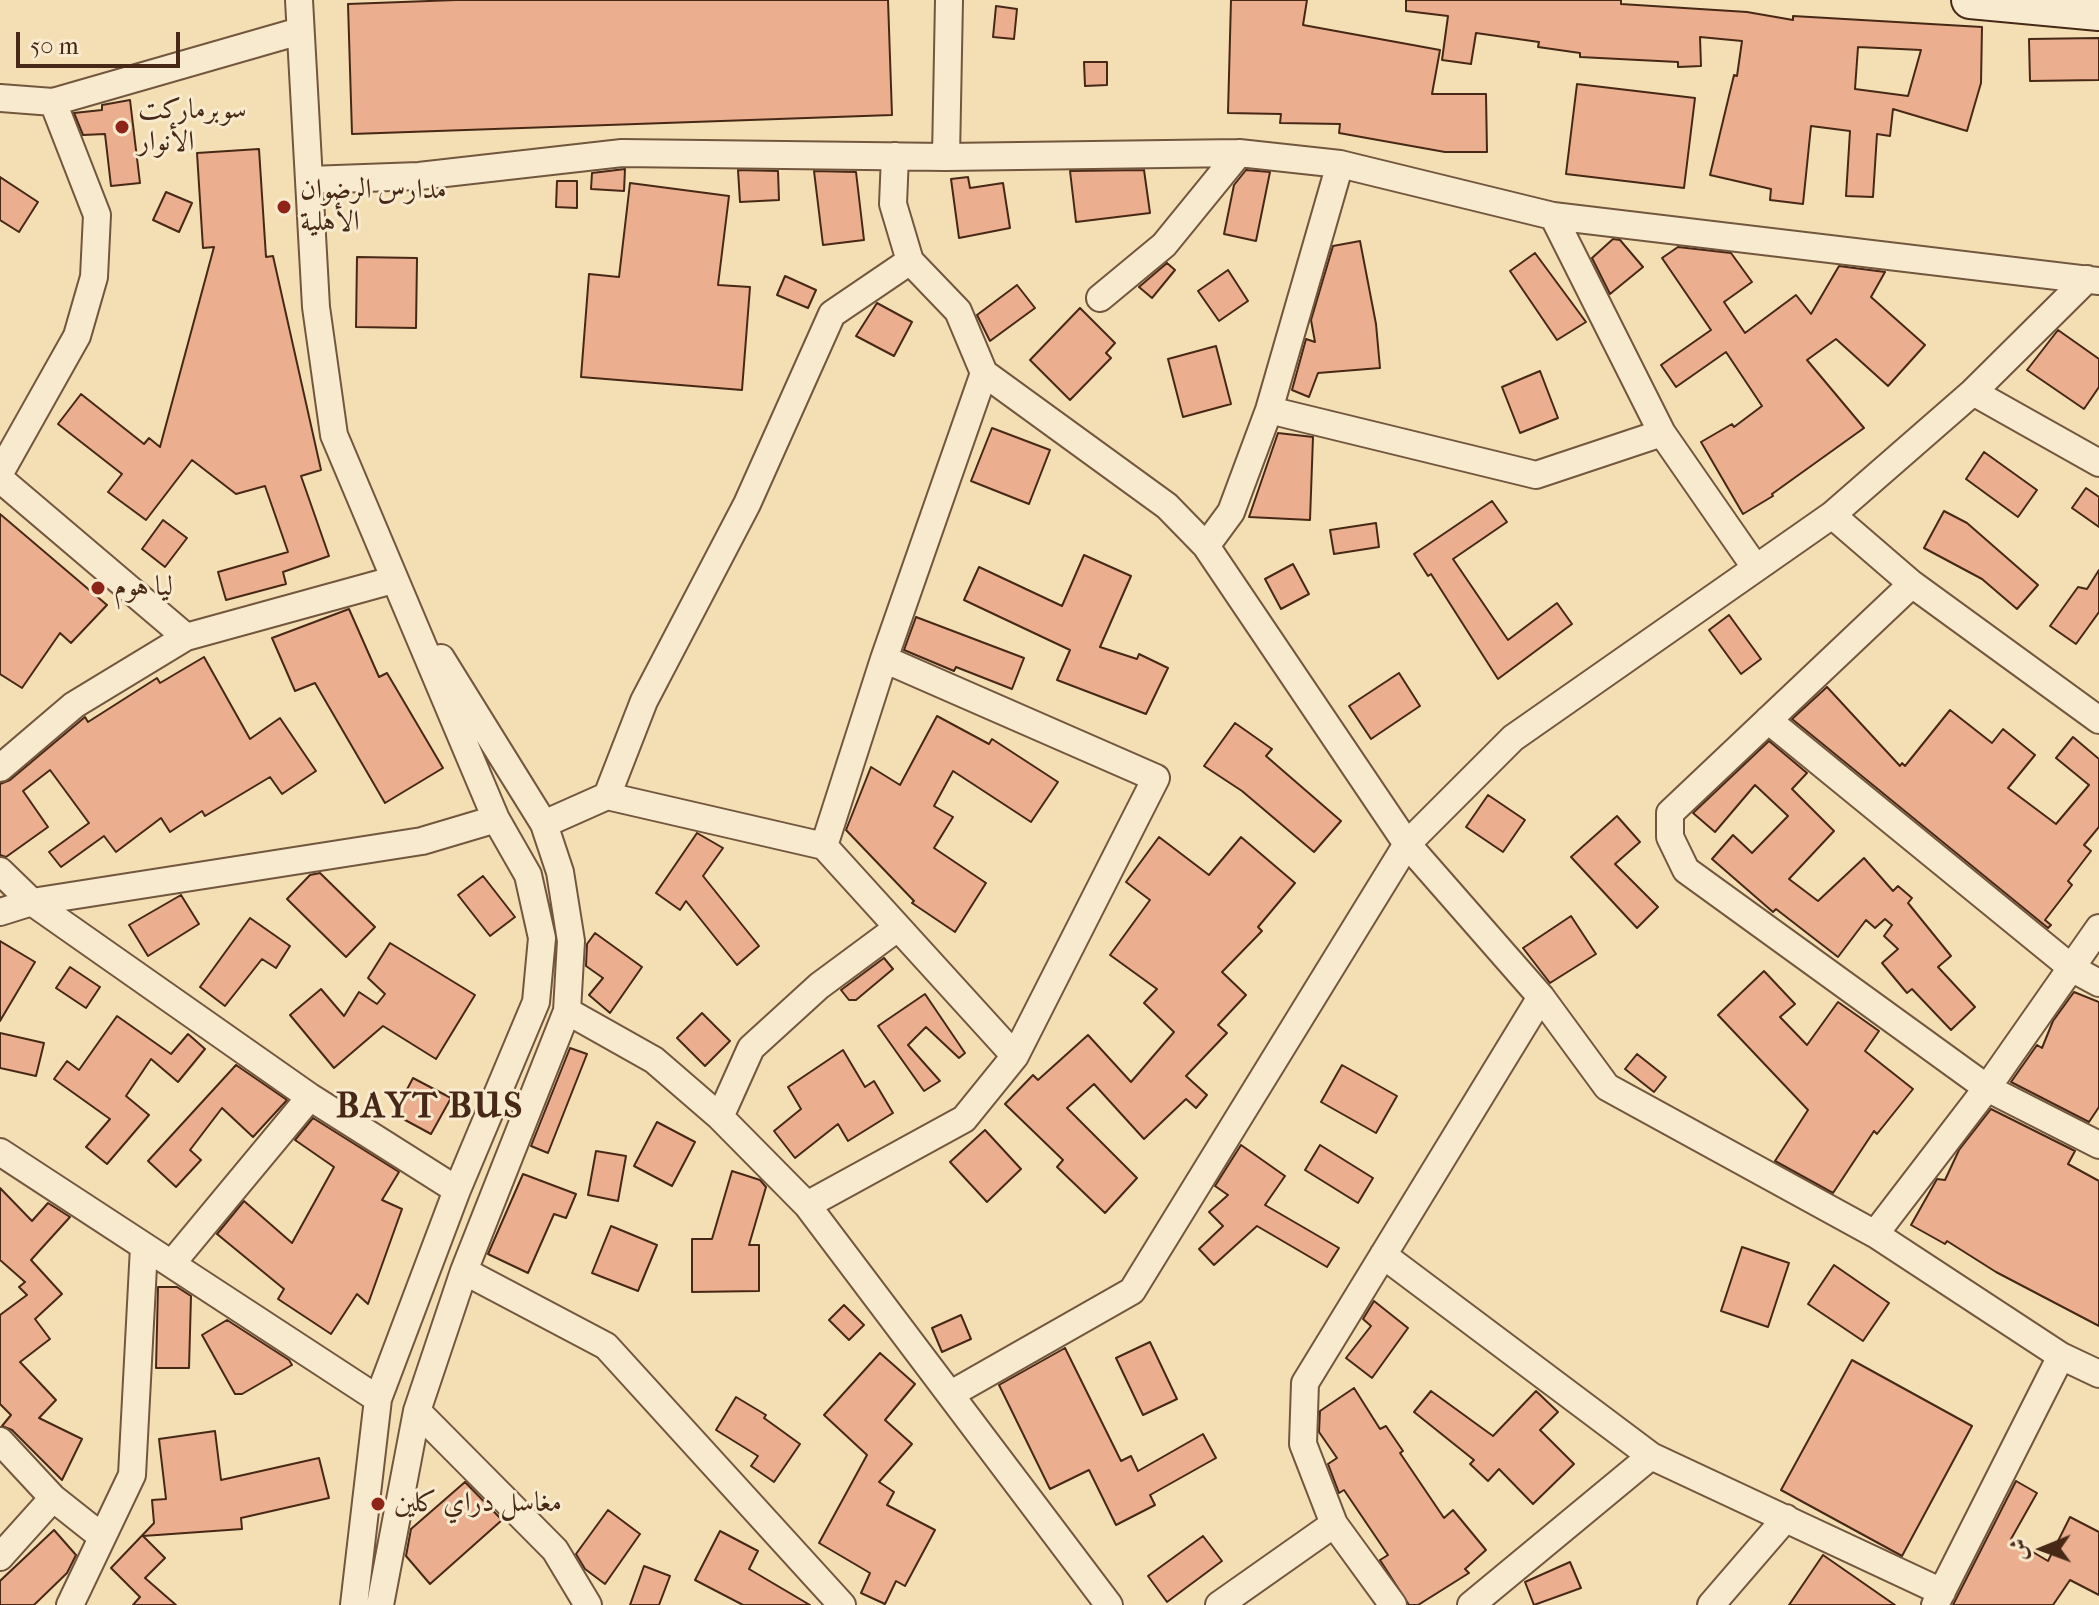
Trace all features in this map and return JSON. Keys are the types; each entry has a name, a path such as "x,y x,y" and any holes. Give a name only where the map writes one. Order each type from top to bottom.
{"main road":[{"path":"1970,0 2099,12"}],"street":[{"path":"299,0 316,307 334,435 496,819 528,875 542,938 536,1002 457,1190 378,1399 354,1605"},
{"path":"946,157 949,0"},
{"path":"0,98 53,102 300,31"},
{"path":"53,102 97,215 94,277 77,336 0,476 186,637"},
{"path":"309,180 419,176 622,153 946,157 1239,153 1340,164 1553,216 2093,280"},
{"path":"1100,298 1164,245 1239,153"},
{"path":"895,156 893,204 910,261 958,311 984,373 1167,506 1206,546 1407,844 1541,997 1607,1087 1875,1234 2061,1356 2099,1374"},
{"path":"1206,546 1231,512 1269,410 1340,164"},
{"path":"1553,216 1662,433 1755,567"},
{"path":"607,796 644,701 747,504 832,314 910,261"},
{"path":"951,1394 1132,1291 1407,844 1513,738 1832,515 1973,392 2093,280"},
{"path":"824,846 884,659 984,373"},
{"path":"1973,392 2099,463"},
{"path":"1269,410 1536,475 1662,433"},
{"path":"1832,515 1912,584 2099,720"},
{"path":"0,768 74,705 186,637 393,580"},
{"path":"380,1605 417,1411 464,1271 567,1011 571,941 560,872 544,824 393,580"},
{"path":"1912,584 1670,813 1670,837 1686,870 1987,1088 2099,1145"},
{"path":"807,1205 964,1119 1015,1056 1156,778 884,659"},
{"path":"1768,720 2073,969 2099,983"},
{"path":"544,824 607,796 824,846 896,929 1015,1056"},
{"path":"0,912 32,902 422,841 496,819"},
{"path":"0,871 32,902 310,1097 457,1190"},
{"path":"1875,1234 1987,1088 2099,928"},
{"path":"720,1117 751,1048 819,986 896,929"},
{"path":"1393,1605 1334,1524 1303,1444 1305,1383 1541,997"},
{"path":"567,1011 654,1060 720,1117 807,1205 1109,1605"},
{"path":"173,1262 310,1097"},
{"path":"0,1152 144,1247 173,1262 378,1399"},
{"path":"70,1605 132,1475 144,1247"},
{"path":"1383,1255 1651,1456 1786,1518 1938,1599 2061,1356"},
{"path":"464,1271 606,1346 842,1605"},
{"path":"417,1411 555,1550 588,1605"},
{"path":"0,1441 53,1498 101,1536"},
{"path":"1471,1605 1651,1456"},
{"path":"0,1557 53,1498"},
{"path":"1711,1605 1786,1518"},
{"path":"1219,1605 1334,1524"}],"building":[{"path":"456,0 888,0 892,115 352,134 348,4"},
{"path":"1231,0 1307,0 1303,25 1440,50 1432,94 1486,94 1487,152 1445,152 1339,133 1340,124 1280,123 1281,114 1228,113"},
{"path":"1406,0 1621,0 1621,4 1747,12 1793,20 1793,16 1982,27 1981,83 1967,131 1893,109 1890,136 1877,134 1873,197 1846,196 1850,131 1811,126 1803,204 1770,200 1771,189 1710,175 1734,75 1737,76 1742,41 1700,37 1701,66 1678,67 1678,62 1580,57 1580,53 1538,47 1539,42 1476,33 1471,64 1442,60 1448,16 1406,11","holes":["1858,47 1921,50 1908,96 1855,89"]},
{"path":"996,6 1017,9 1014,39 993,37"},
{"path":"2099,38 2099,80 2030,81 2029,39"},
{"path":"1084,62 1107,62 1107,85 1085,86"},
{"path":"1577,84 1695,98 1684,188 1566,174"},
{"path":"130,100 140,183 111,186 105,134 83,135 74,113 102,110 102,105"},
{"path":"259,149 266,257 273,256 321,470 301,476 329,556 283,572 286,584 226,600 218,572 288,552 265,486 236,494 192,460 146,520 108,492 122,474 58,424 81,394 144,444 149,438 160,447 214,247 203,248 197,153"},
{"path":"625,169 624,191 591,189 592,173"},
{"path":"738,170 778,171 779,200 740,202"},
{"path":"1144,170 1150,213 1076,222 1070,171"},
{"path":"1246,170 1270,172 1256,241 1224,234 1234,185"},
{"path":"814,171 856,172 864,240 823,245"},
{"path":"0,177 38,202 19,232 0,220"},
{"path":"968,177 970,188 1003,183 1010,228 959,238 951,179"},
{"path":"557,181 577,181 577,208 556,207"},
{"path":"630,183 729,196 718,285 750,287 742,390 581,377 589,274 619,277"},
{"path":"166,192 192,203 179,232 153,220"},
{"path":"1613,239 1620,240 1643,267 1610,294 1592,258"},
{"path":"1360,241 1376,324 1380,368 1318,373 1309,397 1292,390 1306,339 1315,342 1311,320 1333,246"},
{"path":"1678,247 1731,253 1752,282 1724,302 1745,333 1796,295 1811,314 1839,266 1885,272 1871,297 1925,345 1888,386 1836,339 1807,360 1864,428 1773,496 1743,514 1701,442 1732,424 1734,427 1762,406 1726,352 1676,387 1661,365 1711,330 1662,258"},
{"path":"1535,253 1586,322 1557,340 1510,271"},
{"path":"357,257 417,258 416,328 356,327"},
{"path":"1167,263 1175,270 1152,298 1139,287"},
{"path":"1228,270 1248,301 1219,321 1198,291"},
{"path":"785,276 816,290 808,308 777,295"},
{"path":"1017,285 1035,308 990,341 977,315"},
{"path":"877,303 912,322 894,356 856,336"},
{"path":"1080,308 1115,343 1106,353 1111,358 1070,400 1030,360"},
{"path":"2058,330 2099,359 2099,387 2084,409 2027,370"},
{"path":"1216,346 1231,404 1183,417 1168,359"},
{"path":"1540,371 1558,418 1520,433 1502,387"},
{"path":"992,428 1050,450 1029,504 971,481"},
{"path":"1278,433 1313,437 1310,520 1249,517"},
{"path":"1984,452 2037,490 2018,517 1966,479"},
{"path":"2086,488 2099,497 2099,527 2072,508"},
{"path":"1492,501 1507,522 1453,559 1508,640 1557,603 1572,624 1498,679 1431,574 1428,576 1414,554"},
{"path":"1944,511 1967,523 2038,585 2017,609 1982,579 1924,548"},
{"path":"0,514 107,605 71,643 60,633 22,688 0,674"},
{"path":"163,520 187,538 165,567 142,549"},
{"path":"1376,523 1379,547 1334,554 1330,530"},
{"path":"1084,555 1131,576 1100,647 1137,659 1139,654 1168,668 1146,714 1057,680 1070,650 964,600 979,567 1062,606"},
{"path":"1293,564 1309,594 1281,609 1265,579"},
{"path":"2099,570 2099,612 2076,644 2050,626 2078,587 2087,589"},
{"path":"349,609 379,677 387,673 443,768 385,803 315,683 295,691 272,638"},
{"path":"1729,615 1761,659 1741,674 1709,630"},
{"path":"916,617 1024,658 1012,689 956,667 954,671 904,650"},
{"path":"204,657 250,739 280,718 316,771 282,794 270,777 205,816 202,811 170,832 161,818 116,852 104,836 61,867 49,852 89,823 50,770 23,791 48,827 6,857 0,855 0,784 10,780 85,717 88,722 157,678 160,683"},
{"path":"1399,673 1420,706 1371,739 1349,706"},
{"path":"1827,687 1900,766 1902,763 1905,766 1950,710 1992,743 2003,729 2035,755 2008,788 2056,824 2089,785 2056,758 2073,737 2099,759 2099,827 2084,845 2091,851 2068,881 2072,885 2045,920 2051,925 2048,928 1792,719"},
{"path":"937,716 989,744 992,739 1058,782 1031,822 953,771 934,806 953,817 934,848 986,883 955,932 912,903 914,901 846,830 871,767 900,785"},
{"path":"1235,723 1272,749 1266,756 1341,821 1314,852 1242,791 1204,766"},
{"path":"1769,741 1807,773 1792,789 1834,831 1789,879 1818,901 1864,858 1893,891 1898,886 1912,898 1908,903 1951,956 1938,967 1975,1007 1951,1030 1912,989 1907,993 1882,963 1898,949 1884,936 1892,925 1885,919 1875,928 1866,920 1838,957 1776,909 1773,912 1712,859 1733,835 1752,853 1788,816 1755,785 1715,832 1693,813"},
{"path":"1488,795 1525,820 1503,852 1466,827"},
{"path":"1617,816 1640,842 1615,864 1658,907 1637,928 1571,857"},
{"path":"697,833 723,848 703,876 759,946 737,965 686,901 680,910 656,893"},
{"path":"1159,837 1209,875 1241,837 1295,883 1258,927 1262,931 1222,972 1246,995 1218,1025 1227,1033 1186,1076 1207,1095 1196,1108 1186,1099 1144,1139 1094,1084 1067,1108 1137,1178 1105,1213 1057,1167 1063,1160 1005,1104 1033,1075 1038,1080 1088,1035 1131,1082 1174,1032 1144,1003 1157,989 1110,955 1150,900 1126,882"},
{"path":"320,873 375,927 346,957 287,899 310,875"},
{"path":"483,876 515,917 490,936 458,895"},
{"path":"181,895 199,924 148,956 129,925"},
{"path":"1571,916 1596,954 1550,983 1523,948"},
{"path":"250,918 290,946 276,968 262,959 225,1006 200,987"},
{"path":"595,933 642,967 610,1013 589,995 603,978 586,966 587,944"},
{"path":"0,941 35,962 0,1021"},
{"path":"390,943 475,995 436,1059 383,1026 334,1068 290,1015 321,989 344,1016 359,992 377,1004 385,994 368,978"},
{"path":"884,958 893,969 856,1000 849,1000 841,990"},
{"path":"70,967 100,987 86,1008 56,988"},
{"path":"1764,971 1795,1004 1780,1017 1807,1045 1838,1002 1879,1031 1865,1051 1913,1089 1877,1134 1874,1131 1833,1193 1775,1161 1808,1110 1718,1015"},
{"path":"2074,992 2099,1002 2099,1107 2089,1122 2011,1082 2037,1045 2042,1048 2053,1021"},
{"path":"925,994 965,1053 959,1058 926,1027 908,1045 940,1081 924,1091 878,1026"},
{"path":"702,1013 730,1041 705,1066 677,1038"},
{"path":"117,1016 171,1054 188,1034 205,1049 178,1082 151,1059 126,1096 149,1115 107,1164 86,1147 110,1119 54,1079 67,1061 79,1070"},
{"path":"0,1033 44,1043 36,1076 0,1068"},
{"path":"570,1048 587,1054 548,1153 531,1146"},
{"path":"843,1050 865,1087 874,1081 893,1113 848,1141 838,1124 795,1158 774,1131 801,1109 788,1087"},
{"path":"1637,1054 1666,1077 1654,1092 1625,1069"},
{"path":"236,1065 287,1100 253,1137 222,1108 190,1150 201,1160 176,1187 148,1161"},
{"path":"1342,1065 1397,1096 1376,1133 1321,1102"},
{"path":"413,1078 451,1098 431,1134 394,1114"},
{"path":"1991,1109 2075,1151 2068,1164 2099,1181 2099,1326 1996,1272 1947,1241 1945,1244 1911,1225 1937,1179 1945,1180 1959,1150"},
{"path":"313,1118 399,1172 382,1200 402,1209 368,1304 357,1294 331,1334 278,1299 284,1289 217,1234 244,1201 292,1243 334,1167 295,1140"},
{"path":"657,1122 695,1142 672,1186 634,1166"},
{"path":"985,1130 1021,1169 987,1202 950,1162"},
{"path":"1241,1145 1285,1176 1265,1205 1339,1248 1327,1267 1257,1226 1214,1265 1199,1249 1223,1226 1209,1212 1228,1195 1215,1186"},
{"path":"1320,1145 1373,1178 1358,1203 1305,1170"},
{"path":"596,1151 626,1156 618,1201 588,1195"},
{"path":"732,1171 760,1180 766,1187 749,1245 759,1245 759,1291 692,1292 692,1239 712,1239"},
{"path":"523,1174 576,1194 566,1218 554,1214 528,1273 488,1254"},
{"path":"0,1188 32,1221 48,1203 70,1217 31,1260 62,1294 35,1319 50,1339 20,1362 56,1400 39,1418 82,1439 62,1480 12,1430 2,1426 11,1415 0,1404 0,1315 27,1295 19,1287 25,1282 0,1260"},
{"path":"611,1226 657,1245 638,1291 592,1273"},
{"path":"1742,1247 1789,1263 1768,1327 1721,1311"},
{"path":"1834,1265 1889,1303 1863,1341 1808,1304"},
{"path":"158,1287 177,1287 191,1296 189,1368 156,1368"},
{"path":"1374,1301 1408,1328 1372,1378 1346,1358 1371,1326 1363,1319"},
{"path":"844,1305 864,1325 849,1340 829,1320"},
{"path":"961,1315 971,1339 942,1352 932,1328"},
{"path":"227,1320 289,1360 292,1365 242,1394 235,1394 202,1335"},
{"path":"1150,1342 1177,1399 1143,1415 1116,1358"},
{"path":"1065,1348 1121,1461 1131,1456 1138,1471 1203,1434 1216,1458 1150,1495 1155,1505 1116,1525 1089,1470 1050,1489 999,1385"},
{"path":"880,1353 915,1384 885,1420 912,1444 879,1482 894,1492 887,1505 935,1530 905,1586 896,1581 885,1604 861,1593 870,1573 819,1543 867,1455 824,1415"},
{"path":"1852,1360 1972,1426 1902,1556 1781,1490"},
{"path":"1354,1388 1380,1429 1386,1426 1403,1451 1400,1453 1444,1518 1453,1510 1486,1550 1465,1569 1469,1573 1418,1605 1409,1605 1380,1560 1388,1555 1344,1490 1339,1493 1328,1464 1337,1458 1319,1432 1320,1411"},
{"path":"1431,1391 1493,1436 1536,1391 1558,1412 1540,1430 1574,1464 1533,1504 1499,1469 1488,1481 1470,1464 1474,1460 1414,1412"},
{"path":"736,1397 766,1415 764,1418 800,1444 774,1482 751,1466 758,1456 716,1430"},
{"path":"215,1431 221,1480 319,1458 329,1498 241,1518 242,1529 143,1536 165,1558 145,1578 176,1605 133,1605 140,1597 111,1568 154,1523 152,1500 166,1499 159,1439"},
{"path":"2016,1481 2037,1493 2011,1539 2048,1561 2070,1517 2099,1532 2099,1595 2070,1580 2053,1605 1953,1605"},
{"path":"465,1482 502,1520 430,1584 406,1556 411,1529"},
{"path":"608,1510 640,1534 605,1584 585,1569 576,1554"},
{"path":"54,1530 76,1555 67,1573 34,1605 0,1605 0,1581"},
{"path":"720,1531 758,1551 749,1569 810,1605 743,1605 695,1580"},
{"path":"1203,1536 1222,1561 1167,1602 1148,1576"},
{"path":"1823,1555 1895,1605 1789,1605"},
{"path":"1570,1562 1581,1588 1534,1605 1525,1582"},
{"path":"644,1566 670,1576 659,1605 630,1605"}],"place":[{"name":"سوبرماركت الأنوار","path":"122,127"},
{"name":"مدارس الرضوان الأهلية","path":"284,207"},
{"name":"ليا هوم","path":"98,588"},
{"name":"مغاسل دراي كلين","path":"378,1504"}],"district":[{"name":"BAYT BUS","path":"430,1108"}]}
